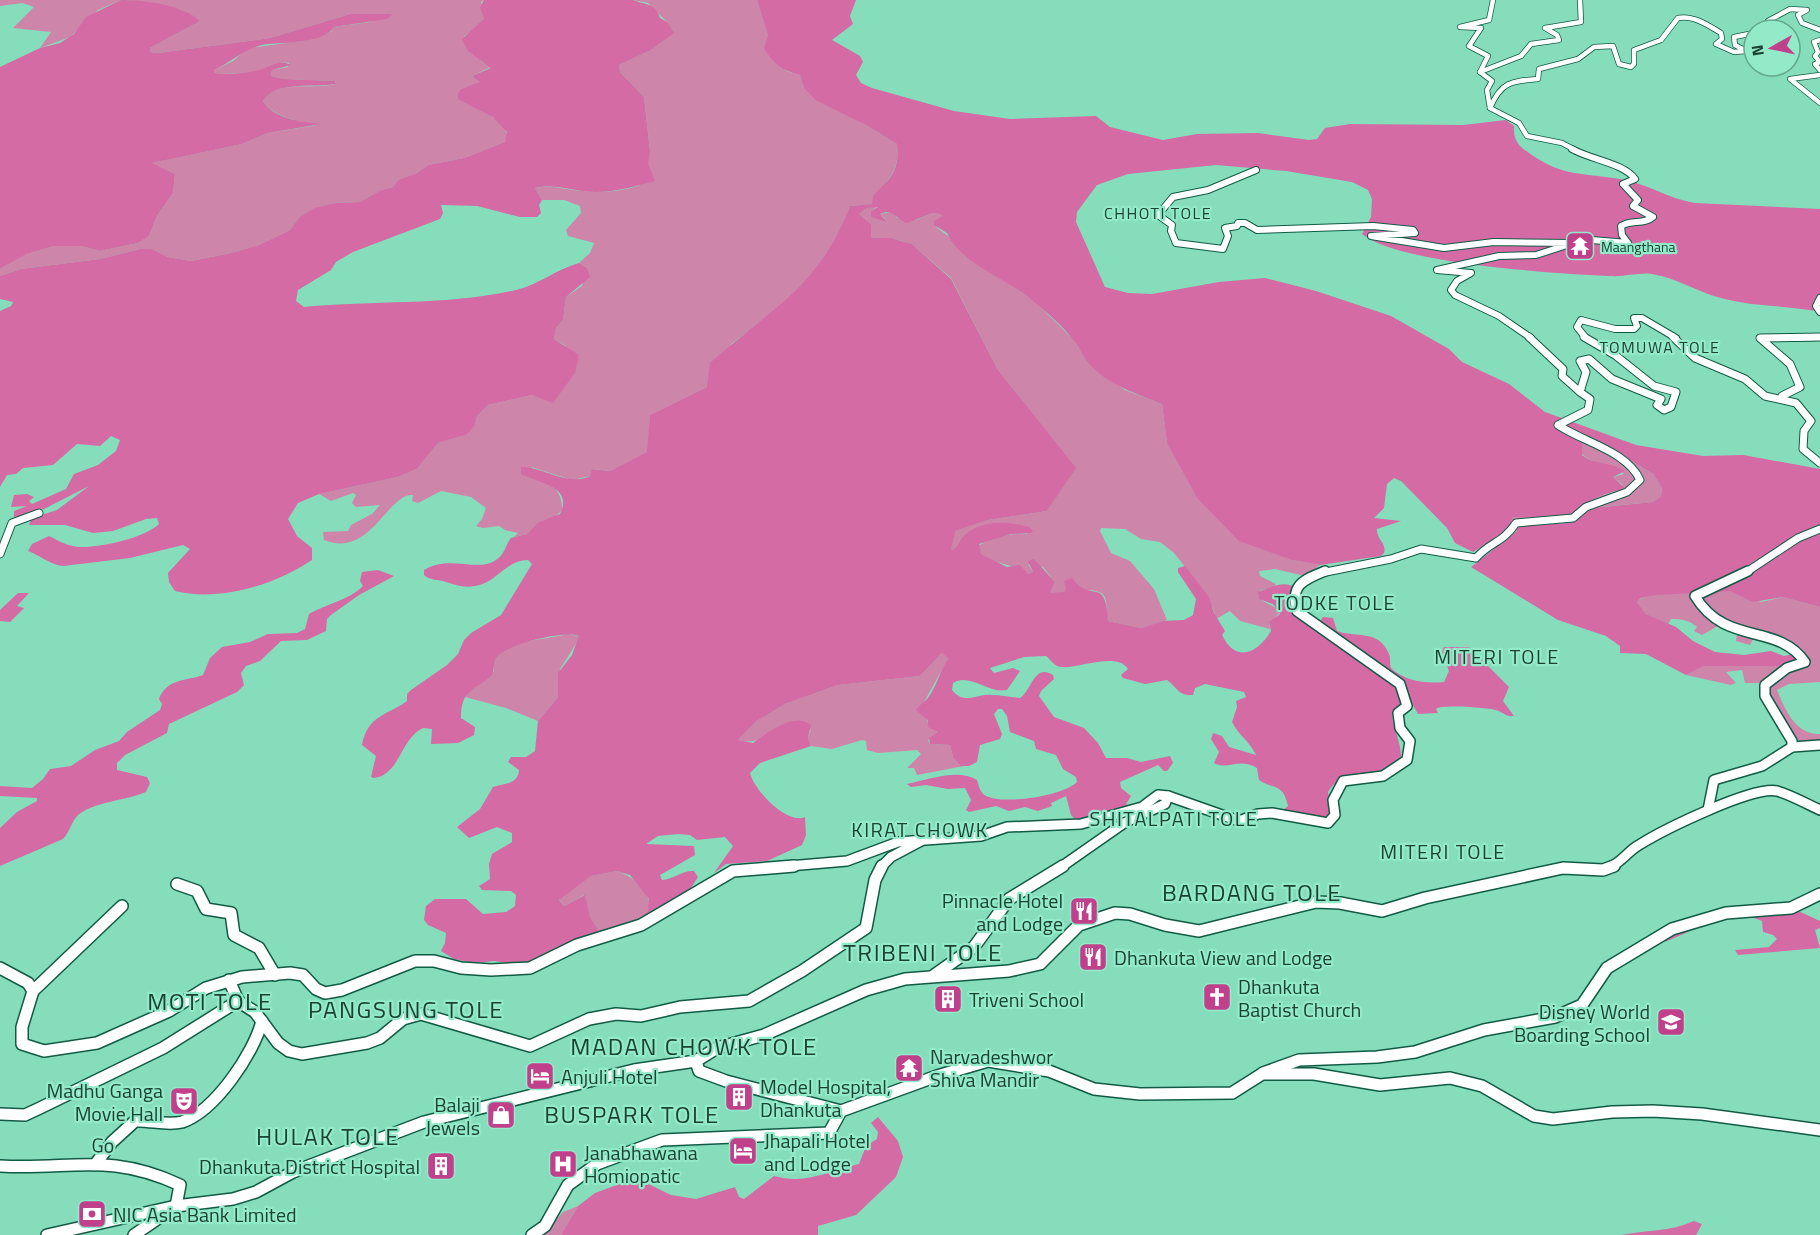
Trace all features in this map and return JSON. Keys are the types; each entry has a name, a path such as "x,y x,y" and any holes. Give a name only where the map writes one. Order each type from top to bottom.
{"street":[{"path":"1480,72 1482,63 1488,56 1469,46 1481,28 1460,27 1489,20 1493,0"},
{"path":"1480,72 1521,56 1531,44 1559,40 1557,35 1545,28 1581,22 1580,0"},
{"path":"1772,18 1795,9 1807,10 1798,15 1800,18"},
{"path":"1491,108 1498,90 1516,81 1538,80 1539,69 1569,64 1575,58 1590,54 1594,47 1613,46 1619,64 1626,68 1631,67 1634,64 1634,50 1657,43 1668,34 1672,22 1677,18 1697,19 1721,33 1722,39 1716,44 1734,52 1742,51"},
{"path":"1802,22 1820,30"},
{"path":"1742,35 1734,37 1735,45 1742,49"},
{"path":"1820,40 1814,42 1818,52 1815,56 1820,62 1815,64 1820,70"},
{"path":"1480,72 1492,81 1487,90 1491,108"},
{"path":"1820,75 1790,79 1820,103"},
{"path":"122,906 33,992 22,1027 22,1044 44,1051 97,1043 169,1011 206,988 229,980 275,975 303,975 316,989 325,993 342,990 415,961 434,961 461,968 491,970 530,968 577,945 612,932 641,926 683,898 733,871 847,861 898,842 981,836 1007,827 1081,824 1142,807 1158,795 1168,796 1239,821 1258,814 1272,813 1328,823 1335,815 1333,800 1343,781 1383,776 1407,760 1410,741 1401,732 1397,721 1398,713 1407,706 1400,684 1302,616 1294,606 1294,593 1303,582 1320,572 1389,560 1417,549 1429,549 1476,558 1484,549 1506,538 1516,523 1573,518 1593,503 1633,488 1641,480 1635,470 1607,450 1576,437 1558,424 1588,410 1590,399 1562,376 1563,369 1554,358 1526,333 1455,296 1451,291 1457,281 1471,273 1437,272 1437,270 1499,256 1536,255 1580,239 1628,243 1622,235 1621,226 1627,222 1648,221 1653,217 1633,206 1638,200 1623,184 1635,179 1629,170 1588,158 1562,143 1527,136 1520,123 1491,108"},
{"path":"1256,170 1208,190 1173,197 1158,214 1172,225 1171,231 1176,243 1223,249 1228,236 1225,228 1237,226 1238,223 1243,222 1257,230 1373,226 1413,230 1415,233 1399,236 1375,234 1371,236 1444,248 1494,242 1573,243"},
{"path":"1820,298 1816,306 1820,312"},
{"path":"1580,392 1586,372 1580,361 1583,358 1590,360 1594,368 1628,387 1660,399 1659,408 1664,410 1671,407 1676,392 1654,386 1615,355 1588,341 1577,327 1581,320 1615,329 1634,329 1636,326 1634,318 1637,316 1679,340 1681,345 1703,363 1748,379 1760,387 1765,396 1778,399 1800,387 1790,364 1760,338 1820,337"},
{"path":"1782,396 1804,408 1811,421 1804,431 1803,449 1820,463"},
{"path":"0,554 12,523 39,513"},
{"path":"1792,747 1792,741 1766,696 1765,685 1787,668 1805,662 1801,652 1784,643 1718,622 1700,607 1695,596 1724,585 1767,559 1786,543 1820,529"},
{"path":"1708,810 1714,780 1762,766 1792,747 1820,745"},
{"path":"47,1235 176,1206 233,1199 256,1192 293,1172 424,1122 634,1070 696,1061 717,1048 764,1035 866,990 905,980 1009,971 1041,964 1078,925 1115,913 1130,914 1165,925 1199,931 1316,902 1341,903 1382,911 1425,898 1563,868 1603,870 1618,864 1637,846 1708,810 1756,793 1776,791 1820,810"},
{"path":"933,976 972,949 987,933 1002,907 1018,892 1063,866 1120,823 1165,804 1168,796"},
{"path":"229,980 238,1001 255,1012 278,1043 289,1051 302,1054 367,1043 380,1038 403,1019 422,1014 530,1046 589,1018 616,1014 641,1016 705,1003 732,1004 749,1001 802,971 866,928 871,917 871,903 881,867 896,853 922,840"},
{"path":"177,884 197,891 206,909 231,914 234,935 259,948 275,975"},
{"path":"696,1061 699,1071 726,1081 841,1111 937,1076 988,1061 1049,1071 1094,1089 1140,1094 1232,1093 1278,1065 1332,1057 1368,1059 1411,1053 1485,1029 1566,1014 1589,997 1604,970 1672,929 1741,911 1780,912 1820,894"},
{"path":"0,968 28,983 33,992"},
{"path":"0,1114 25,1115 40,1108 163,1048 238,1001"},
{"path":"97,1162 111,1142 135,1121 180,1123 200,1112 253,1048 261,1032 262,1021"},
{"path":"1262,1074 1314,1074 1380,1085 1450,1078 1482,1086 1534,1116 1553,1119 1612,1112 1653,1111 1702,1114 1820,1130"},
{"path":"532,1235 545,1226 568,1185 597,1164 662,1140 829,1133 841,1111"},
{"name":"Go","path":"0,1166 27,1168 97,1162 121,1164 180,1185 176,1206"},
{"path":"134,1235 176,1206"}],"shaded area":[{"path":"0,0 121,0 98,10 70,37 40,48 51,32 13,28 34,7 22,3 0,6"},
{"path":"121,0 152,2 174,7 200,21 150,48 150,52 158,53 270,38 350,14 393,14 387,19 334,27 330,32 314,39 260,45 214,70 214,73 219,74 242,73 282,62 291,65 272,70 271,76 284,79 335,81 336,84 286,87 269,94 263,101 281,116 321,124 268,133 242,144 152,163 175,174 173,193 157,216 149,236 138,243 100,251 81,246 54,246 26,254 0,269 0,67 40,48 60,43 74,34 86,17"},
{"path":"129,0 484,0 481,2 484,19 477,29 464,36 481,61 491,67 472,76 482,82 461,89 459,100 495,119 501,124 508,137 505,142 464,158 428,165 417,173 398,180 393,187 381,190 360,202 336,203 301,217 290,230 259,245 231,253 191,261 168,257 152,249 140,249 100,259 21,269 0,276 0,269 25,254 54,246 81,246 100,251 138,243 149,236 157,216 173,193 175,174 151,163 242,144 268,133 318,125 280,115 263,101 277,90 296,86 336,84 335,81 284,79 271,76 272,70 288,67 289,63 278,63 262,70 245,73 219,74 214,73 214,70 233,61 248,48 302,41 331,32 334,27 370,22 392,14 350,14 270,38 158,53 150,52 150,48 200,21 182,10"},
{"path":"484,0 633,0 650,5 656,10 674,33 649,51 619,65 620,72 644,97 650,151 648,164 655,181 604,192 558,187 535,188 542,200 539,205 541,213 537,217 520,217 477,206 441,205 443,213 440,219 353,252 336,262 331,270 298,290 296,301 304,307 437,301 490,295 524,288 579,263 587,268 590,277 566,297 563,320 556,328 554,339 579,355 575,373 553,403 532,395 488,405 477,416 475,425 467,434 438,443 417,469 398,477 319,494 298,503 288,519 297,536 312,548 312,560 264,584 228,593 192,594 175,591 169,582 168,573 190,549 183,545 130,558 63,566 28,551 32,544 49,536 75,546 98,546 133,538 159,524 157,518 146,519 113,531 93,533 65,525 29,525 32,518 57,510 89,486 44,509 14,518 14,511 27,506 11,507 14,495 27,494 34,497 29,501 32,504 66,489 74,474 98,465 116,451 120,440 111,436 100,446 77,444 53,465 23,468 16,474 7,475 0,487 0,311 11,306 13,302 0,299 0,276 21,269 100,259 140,249 152,249 168,257 191,261 231,253 259,245 290,230 300,217 315,208 336,203 360,202 381,190 393,187 398,180 417,173 428,165 464,158 505,142 507,132 493,117 459,100 457,96 461,89 480,82 472,76 491,68 468,51 462,39 484,19 480,7"},
{"path":"633,0 757,0 768,36 786,71 800,75 804,88 897,144 898,155 890,177 872,204 850,206 839,237 820,266 780,307 731,344 707,387 650,415 648,452 610,471 593,469 590,476 572,480 531,467 557,490 560,496 562,510 555,517 537,523 527,534 514,537 518,533 499,526 483,528 476,526 482,519 486,508 471,497 441,491 418,503 412,501 413,495 404,497 395,503 377,524 354,541 340,543 324,540 323,532 348,531 351,525 372,514 380,505 356,507 352,503 356,495 353,493 331,501 319,494 398,477 417,469 438,443 467,433 475,425 477,416 488,405 532,395 553,402 557,396 566,346 554,339 556,328 563,320 566,297 582,286 587,268 579,263 590,253 594,243 568,236 566,230 581,213 580,206 564,200 542,200 535,188 606,192 640,185 650,150 644,97 620,72 619,65 649,51 667,22 648,3"},
{"path":"757,0 856,0 850,16 853,24 832,40 860,56 863,62 856,75 861,83 954,111 1010,119 1096,116 1110,127 1163,140 1197,134 1258,133 1309,140 1317,139 1325,128 1350,124 1463,125 1506,120 1514,126 1518,144 1543,162 1564,171 1630,181 1695,203 1820,209 1820,312 1733,301 1652,274 1611,276 1519,270 1481,266 1409,253 1381,244 1362,234 1371,217 1372,199 1368,190 1352,182 1286,171 1216,165 1128,174 1097,185 1077,212 1076,222 1105,287 1128,293 1152,294 1219,282 1265,278 1316,291 1391,316 1449,349 1462,362 1509,384 1545,412 1636,445 1703,456 1743,455 1820,469 1820,607 1783,597 1753,602 1730,591 1656,595 1641,598 1637,602 1646,614 1676,627 1693,641 1715,652 1744,655 1771,651 1784,656 1793,654 1800,659 1777,666 1703,666 1686,675 1646,654 1620,653 1620,646 1606,636 1558,620 1471,567 1517,531 1516,526 1569,523 1593,508 1653,502 1661,496 1662,488 1653,474 1593,438 1582,437 1582,455 1625,471 1613,477 1625,488 1600,496 1566,517 1513,517 1508,531 1473,552 1455,543 1447,528 1401,481 1394,478 1387,484 1384,508 1374,518 1401,521 1377,529 1385,550 1381,556 1320,565 1292,560 1239,541 1198,499 1167,443 1162,404 1124,388 1098,372 1088,362 1071,336 1049,315 1021,292 973,262 962,253 947,233 934,225 934,221 942,216 940,214 933,213 907,223 888,212 880,214 887,222 871,217 871,211 878,207 867,208 859,214 871,224 871,238 891,238 912,244 951,279 998,370 1076,468 1047,511 988,520 955,531 951,550 956,548 966,534 980,526 1004,523 1029,527 1033,531 1031,533 1011,534 979,544 981,554 1007,567 1020,565 1028,574 1033,572 1028,561 1034,559 1055,582 1050,593 1064,592 1066,589 1064,581 1072,578 1085,589 1101,594 1107,607 1108,621 1141,628 1163,621 1184,620 1193,615 1196,599 1178,572 1178,568 1185,566 1209,597 1214,613 1225,631 1222,635 1234,650 1240,652 1253,650 1260,645 1271,631 1269,622 1280,614 1273,604 1259,599 1258,592 1276,585 1290,585 1294,587 1289,597 1290,608 1397,687 1402,702 1392,714 1401,757 1378,774 1350,776 1339,780 1328,792 1331,808 1327,817 1282,811 1288,806 1281,790 1259,780 1257,768 1244,764 1224,766 1214,763 1219,752 1211,739 1213,733 1222,736 1229,747 1256,755 1232,722 1237,707 1236,701 1246,697 1244,692 1205,684 1195,688 1193,695 1188,695 1181,693 1167,680 1145,684 1123,678 1121,675 1128,669 1115,661 1061,667 1046,656 1024,657 990,668 994,673 1013,668 1020,671 1007,690 993,689 972,681 959,680 953,683 952,690 957,695 966,698 999,695 1020,698 1037,675 1047,672 1053,675 1054,679 1041,691 1039,696 1054,717 1084,728 1098,743 1106,758 1127,758 1141,762 1170,756 1173,763 1167,771 1158,765 1120,782 1121,788 1131,796 1126,804 1131,807 1078,822 1071,815 1066,796 1051,803 1052,806 1038,811 1025,807 1009,811 996,806 969,812 966,810 971,800 965,788 948,789 926,785 911,787 907,784 943,776 961,775 977,780 984,795 1006,800 1047,795 1070,787 1077,782 1076,777 1063,769 1056,755 1036,749 1034,741 1010,732 1007,716 1002,709 998,709 994,714 1002,734 1000,739 980,745 977,762 969,766 961,766 953,757 950,745 930,744 929,738 938,732 928,727 928,720 916,710 930,695 948,659 942,653 920,676 838,685 785,704 757,721 738,740 753,743 773,729 796,720 811,725 808,738 811,746 760,763 750,773 764,797 772,804 789,816 805,817 806,835 802,845 767,861 726,864 714,873 733,846 725,837 697,840 690,835 658,836 646,844 694,846 695,855 660,875 662,880 694,871 698,877 684,899 638,922 648,911 649,899 630,875 617,871 591,876 559,900 564,906 585,895 590,917 601,934 528,966 494,961 475,963 454,959 441,951 446,933 428,925 424,920 426,906 435,899 466,899 483,914 506,912 515,906 516,895 511,891 482,890 479,886 490,879 489,864 492,854 512,842 512,833 497,827 469,838 457,827 480,809 493,787 510,783 516,778 519,770 508,762 511,757 526,757 535,751 538,721 558,697 558,673 572,655 579,636 562,635 536,639 503,652 495,659 492,675 470,692 463,701 461,718 475,727 474,735 458,743 431,744 432,729 423,728 409,740 389,770 383,775 371,777 376,756 362,745 373,722 407,701 407,694 411,690 447,665 458,654 464,640 471,633 501,615 532,564 528,560 518,562 494,578 475,586 462,586 432,579 424,575 424,570 453,563 489,564 502,555 511,538 527,534 537,523 560,514 563,505 558,491 545,483 521,474 521,467 565,478 582,479 590,476 592,469 610,471 647,452 650,415 707,387 710,363 791,295 824,257 838,234 850,206 872,204 873,196 889,179 895,168 898,154 897,144 864,124 817,101 804,88 800,75 775,63 764,48 768,36"},
{"path":"878,206 871,211 887,221 880,214 894,212 897,218 916,220 933,213 940,214 942,216 935,221 936,227 1033,300 1073,339 1090,365 1125,390 1162,404 1167,443 1292,560 1320,565 1305,576 1275,569 1259,571 1260,576 1276,584 1273,588 1261,590 1258,595 1280,612 1269,624 1270,629 1240,621 1230,611 1216,619 1213,608 1174,553 1160,542 1141,539 1125,529 1101,528 1100,531 1111,553 1130,561 1154,589 1167,620 1141,628 1108,621 1105,598 1099,592 1084,590 1075,583 1061,594 1050,593 1055,582 1043,567 1028,564 1033,572 1028,574 981,554 978,546 989,540 1008,535 1027,534 1023,525 974,530 958,547 951,550 954,531 988,520 1047,511 1075,468 998,370 951,278 912,244 895,239 871,238 871,224 859,214 867,208"},
{"path":"1582,437 1593,438 1653,474 1662,488 1661,496 1653,502 1601,507 1588,511 1569,523 1548,523 1517,530 1501,545 1513,517 1553,517 1584,507 1623,485 1613,477 1624,474 1619,470 1582,454"},
{"path":"378,570 394,576 359,595 331,615 327,619 326,631 307,640 281,641 260,661 246,666 241,673 244,685 237,692 169,724 167,733 125,755 117,763 117,770 147,777 150,783 146,792 85,810 78,815 63,839 0,866 0,828 17,812 37,801 37,798 0,796 0,786 32,788 50,769 71,766 95,750 119,741 127,732 160,710 162,704 159,699 167,687 178,681 203,675 210,658 222,647 250,642 268,634 297,633 305,629 309,614 351,595 363,586 360,581 362,572"},
{"path":"1730,591 1761,602 1783,597 1820,607 1820,682 1789,684 1777,690 1798,726 1820,734 1820,741 1803,742 1794,738 1778,716 1763,683 1745,683 1742,670 1726,672 1736,683 1731,685 1686,675 1702,666 1790,664 1793,651 1753,639 1750,645 1736,641 1737,634 1718,626 1702,635 1694,631 1697,627 1688,621 1671,619 1668,624 1646,614 1637,602 1643,598 1665,593"},
{"path":"18,593 29,593 17,606 24,608 10,622 0,621 0,610"},
{"path":"1323,617 1333,618 1337,631 1366,636 1379,641 1389,654 1391,668 1402,676 1416,681 1444,682 1449,671 1442,653 1444,647 1469,647 1509,687 1503,701 1514,716 1475,707 1440,708 1436,709 1438,713 1418,714 1405,691 1318,625"},
{"path":"567,634 579,636 578,641 560,669 558,697 538,721 506,708 465,697 494,671 493,662 508,648 517,644"},
{"path":"942,653 948,659 924,702 928,723 938,733 928,740 930,744 950,745 953,757 964,766 917,775 914,768 907,768 921,754 917,750 878,753 867,750 866,741 862,740 832,749 811,746 808,738 811,729 764,740 738,740 757,721 785,704 838,685 920,676"},
{"path":"617,871 640,885 649,900 649,908 637,922 601,934 590,917 584,895 564,906 559,899 591,876"},
{"path":"1796,910 1820,921 1820,928 1815,930 1820,948 1738,955 1735,950 1769,947 1777,939 1763,932 1762,921 1750,917 1725,918 1712,922 1733,915 1774,914"},
{"path":"1712,922 1699,927 1664,942 1661,939"},
{"path":"878,1117 898,1141 903,1157 896,1177 856,1215 818,1226 818,1235 561,1235 578,1206 595,1193 636,1178 671,1195 696,1199 735,1187 739,1197 744,1199 774,1176 807,1178 859,1164 866,1146 877,1139 878,1132 871,1123"},
{"path":"578,1206 561,1235 543,1235 563,1212"},
{"path":"1694,1221 1702,1224 1696,1235 1621,1235 1667,1229"}],"place":[{"name":"Maangthana","path":"1580,246"},
{"name":"Pinnacle Hotel and Lodge","path":"1084,911"},
{"name":"Dhankuta View and Lodge","path":"1093,957"},
{"name":"Dhankuta Baptist Church","path":"1217,997"},
{"name":"Triveni School","path":"948,999"},
{"name":"Disney World Boarding School","path":"1671,1022"},
{"name":"Narvadeshwor Shiva Mandir","path":"909,1068"},
{"name":"Anjuli Hotel","path":"540,1076"},
{"name":"Model Hospital, Dhankuta","path":"739,1097"},
{"name":"Madhu Ganga Movie Hall","path":"184,1101"},
{"name":"Balaji Jewels","path":"501,1115"},
{"name":"Jhapali Hotel and Lodge","path":"743,1151"},
{"name":"Janabhawana Homiopatic","path":"563,1164"},
{"name":"Dhankuta District Hospital","path":"441,1166"},
{"name":"NIC Asia Bank Limited","path":"92,1214"}],"district":[{"name":"CHHOTI TOLE","path":"1158,213"},
{"name":"TOMUWA TOLE","path":"1660,347"},
{"name":"TODKE TOLE","path":"1335,602"},
{"name":"MITERI TOLE","path":"1497,656"},
{"name":"SHITALPATI TOLE","path":"1174,818"},
{"name":"KIRAT CHOWK","path":"920,829"},
{"name":"MITERI TOLE","path":"1443,851"},
{"name":"BARDANG TOLE","path":"1252,892"},
{"name":"TRIBENI TOLE","path":"923,952"},
{"name":"MOTI TOLE","path":"210,1001"},
{"name":"PANGSUNG TOLE","path":"406,1009"},
{"name":"MADAN CHOWK TOLE","path":"694,1046"},
{"name":"BUSPARK TOLE","path":"632,1114"},
{"name":"HULAK TOLE","path":"328,1136"}]}
